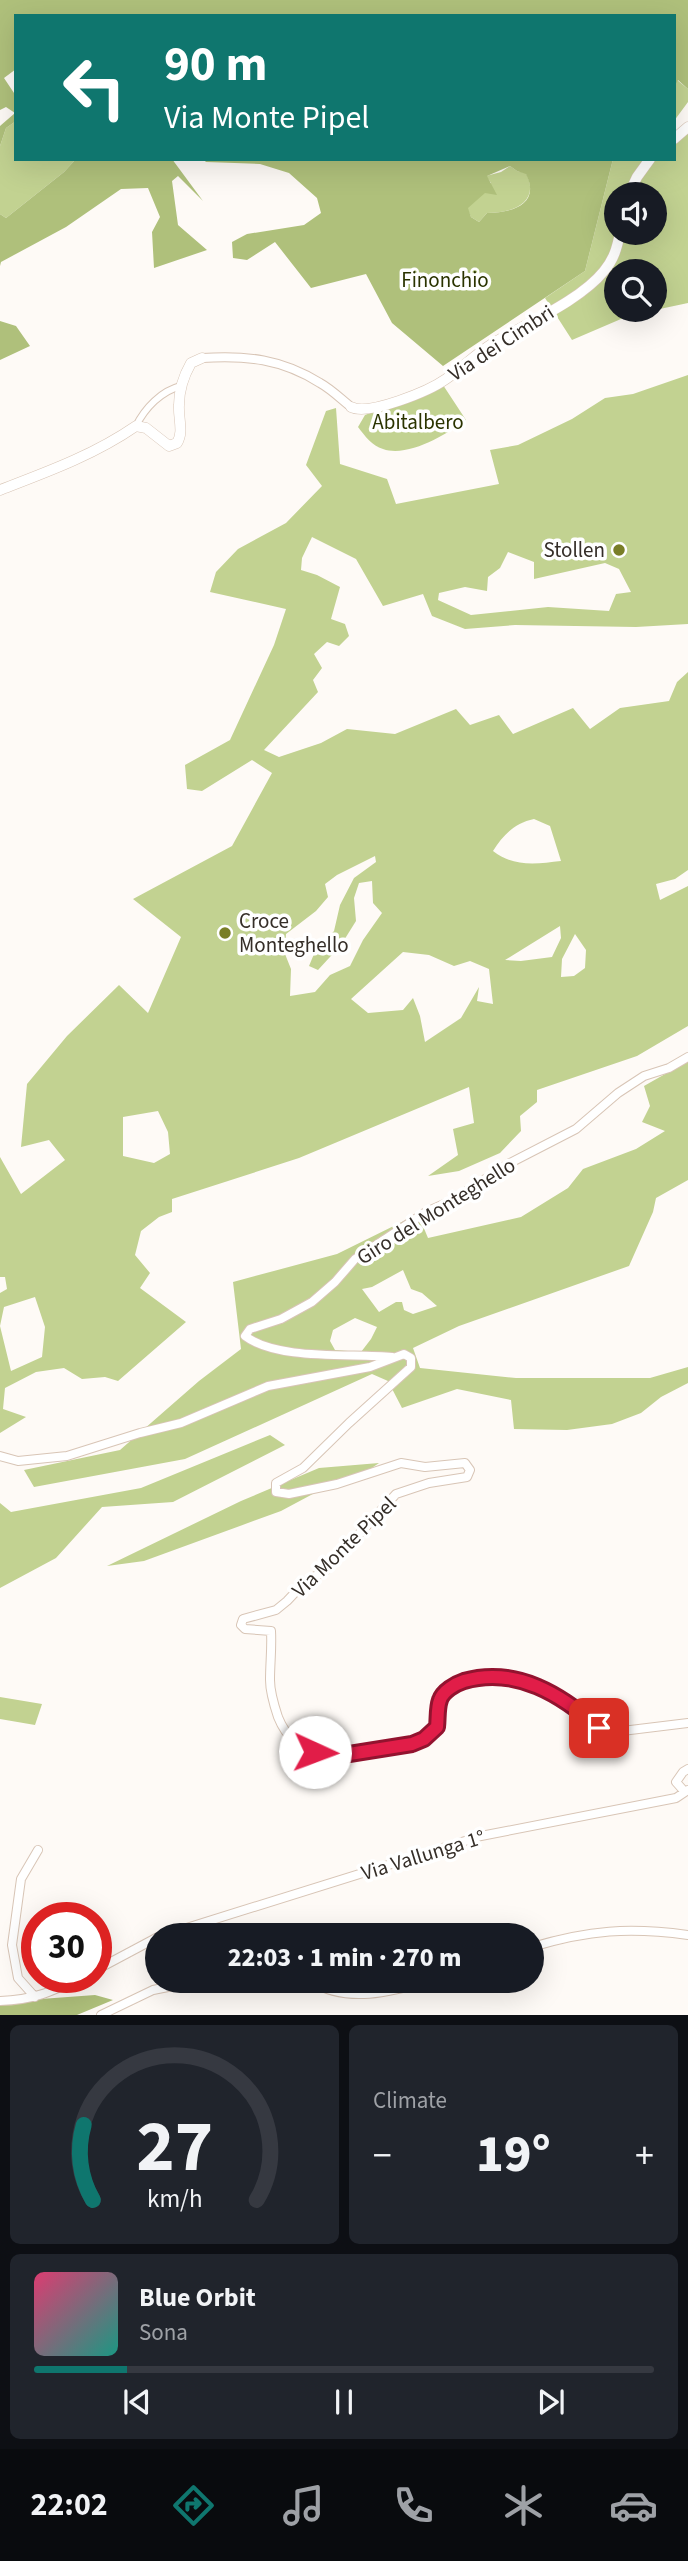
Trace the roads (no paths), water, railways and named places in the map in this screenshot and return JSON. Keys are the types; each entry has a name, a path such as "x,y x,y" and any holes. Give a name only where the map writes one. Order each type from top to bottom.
{"street":[{"path":"635,182 649,161"},
{"name":"Via dei Cimbri","path":"351,407 356,410 370,409 444,380 494,343 540,319 588,287 603,272 616,253 618,245"},
{"path":"136,426 146,428 169,446 177,443 181,437 181,386 191,363 202,358 261,358 322,383 351,407"},
{"path":"0,489 113,442 136,426 147,410 168,389 181,386"},
{"name":"Giro del Monteghello","path":"392,1357 302,1353 254,1343 245,1336 250,1329 281,1319 312,1301 335,1282 355,1259 426,1212 453,1200 510,1163 576,1129 618,1093 644,1076 669,1068 688,1057"},
{"name":"Via Monte Pipel","path":"392,1357 404,1354 411,1358 411,1367 303,1468 275,1483 276,1492 289,1494 337,1484 401,1463 452,1466 465,1462 470,1470 467,1477 429,1483 396,1494 325,1571 306,1581 276,1610 243,1619 241,1625 245,1629 271,1631 273,1653 270,1680 273,1704 282,1727 290,1737 308,1749 329,1755 412,1744 424,1739 437,1727 440,1699 454,1684 479,1676 500,1676 536,1685 567,1701 599,1728 614,1732 688,1723"},
{"path":"0,1456 18,1461 67,1456 181,1423 268,1386 383,1364 392,1357"},
{"path":"686,1790 676,1782 682,1772 688,1769"},
{"name":"Via Vallunga 1°","path":"201,1923 481,1836 676,1798 686,1790"},
{"path":"35,1997 18,1978 12,1945 21,1879 38,1850"},
{"path":"544,1944 601,1931 645,1930 688,1935"},
{"name":"Via Vallunga 1°","path":"112,1961 145,1943"},
{"path":"0,2001 49,1993"},
{"path":"101,2015 147,1993"},
{"path":"347,1993 378,1993"}],"place":[{"name":"Stollen","path":"619,550"},
{"name":"Croce Monteghello","path":"225,933"}],"park label":[{"name":"Finonchio","path":"445,280"},
{"name":"Abitalbero","path":"418,422"}]}
